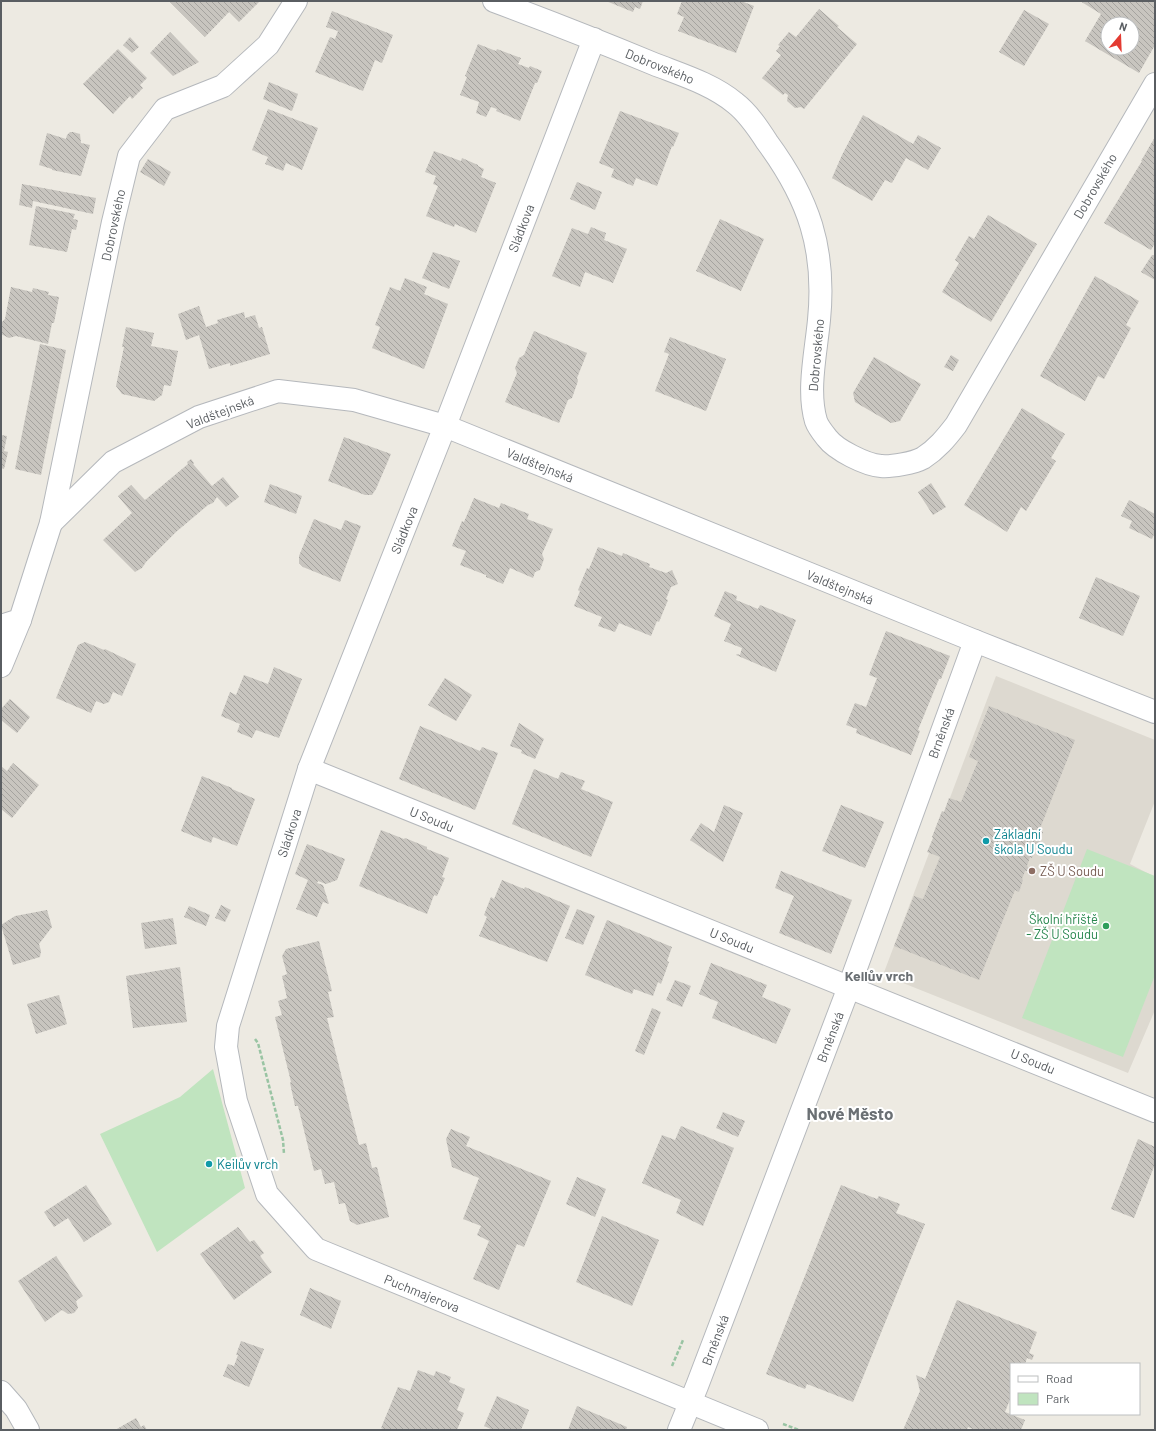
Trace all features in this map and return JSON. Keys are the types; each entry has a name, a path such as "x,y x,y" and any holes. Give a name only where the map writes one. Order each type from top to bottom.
{"street":[{"name":"Dobrovského","path":"51,523 113,222 129,156 165,109 223,86 268,46 296,1"},
{"name":"Dobrovského","path":"494,1 594,39 710,86 735,103 756,126 785,166 799,192 810,219 820,261 821,296 812,398 816,423 835,447 858,459 881,466 902,464 921,459 938,448 956,425 1155,84"},
{"name":"Sládkova","path":"228,1026 309,769 445,426 594,39"},
{"name":"Valdštejnská","path":"1,666 10,623 51,523 113,462 199,417 278,391 354,400 445,426 974,641 1155,712"},
{"name":"Brněnská","path":"679,1430 849,987 974,641"},
{"name":"U Soudu","path":"309,769 1155,1111"},
{"name":"Puchmajerova","path":"228,1026 226,1047 236,1101 266,1194 316,1249 757,1430"},
{"path":"1,1392 16,1409 28,1430"}],"path":[{"path":"228,1026 253,1035 258,1043 283,1140 285,1157"}],"shaded area":[{"name":"ZŠ U Soudu","path":"996,676 1155,740 1155,801 1130,864 1155,877 1155,1010 1128,1073 883,975"}],"green space":[{"name":"Školní hřiště - ZŠ U Soudu","path":"1087,849 1155,876 1155,975 1123,1057 1022,1018"},
{"path":"213,1069 245,1188 157,1252 100,1134 180,1097"}],"building":[{"path":"169,1 260,1 239,22 229,12 205,37"},
{"path":"606,1 643,1 640,9 635,7 633,12"},
{"path":"682,1 741,1 754,6 736,53 678,31 684,17 677,14"},
{"path":"1080,1 1155,1 1155,45 1139,73 1110,56 1140,56 1140,16 1100,16 1100,50 1085,41 1101,14"},
{"path":"819,9 857,44 804,109 801,107 795,108 787,101 788,95 785,93 783,95 762,78 781,55 776,51 780,46 778,45 789,32 796,37"},
{"path":"1024,10 1049,24 1024,66 999,52"},
{"path":"332,11 393,35 382,63 375,60 363,91 315,72 330,37 335,39 338,31 326,27"},
{"path":"170,32 199,62 173,76 150,53"},
{"path":"130,37 139,47 132,53 123,45"},
{"path":"478,44 521,58 518,64 529,68 530,66 542,71 537,83 535,83 520,121 496,111 497,109 491,107 486,117 476,113 479,102 460,95 467,77 465,76"},
{"path":"118,49 147,78 140,85 143,88 132,99 130,96 113,114 83,84"},
{"path":"269,82 298,94 292,111 263,99"},
{"path":"268,109 318,128 302,170 286,163 283,171 265,164 268,157 252,150"},
{"path":"620,111 679,133 673,147 672,146 657,186 636,178 633,186 611,177 614,169 599,163"},
{"path":"863,115 913,144 918,135 941,148 928,170 906,158 892,183 885,180 872,201 832,178"},
{"path":"70,132 80,134 81,143 90,145 81,176 52,170 39,165 47,133 66,139"},
{"path":"1155,137 1155,243 1151,250 1104,223"},
{"path":"434,151 461,161 462,158 478,165 484,169 481,177 496,183 476,233 455,224 454,227 426,216 438,186 433,184 436,176 425,172"},
{"path":"148,159 171,172 164,186 140,172"},
{"path":"577,182 602,192 595,210 570,199"},
{"path":"22,184 96,198 93,214 33,201 32,208 19,205"},
{"path":"36,206 75,214 73,219 78,220 76,230 72,229 67,252 29,245"},
{"path":"988,215 1037,244 991,322 942,292 959,263 955,260 969,236 974,239"},
{"path":"720,219 764,239 741,291 696,271"},
{"path":"591,227 606,233 604,240 627,249 613,283 585,272 580,287 552,276 572,228 588,234"},
{"path":"433,252 460,261 449,289 422,278"},
{"path":"1152,255 1155,255 1155,280 1141,272"},
{"path":"1095,276 1139,301 1126,325 1131,328 1104,379 1098,376 1085,401 1040,376"},
{"path":"405,278 427,287 424,294 448,304 424,369 372,348 380,327 375,325 390,287 400,291"},
{"path":"11,287 32,292 33,288 49,292 48,295 59,297 48,344 16,336 9,338 1,334 1,323 5,319"},
{"path":"199,306 206,327 218,323 217,320 244,312 245,318 255,315 259,328 262,327 270,354 230,366 230,363 209,369 199,335 186,340 178,314"},
{"path":"126,327 154,333 151,346 178,351 171,386 164,385 162,395 154,401 122,394 116,386 124,347 122,347"},
{"path":"534,331 587,353 577,378 578,381 572,398 568,400 559,423 505,402 517,373 515,368 519,358 524,355"},
{"path":"670,337 726,359 706,411 655,391 669,354 664,352"},
{"path":"40,344 66,350 41,475 15,469"},
{"path":"951,355 959,360 953,371 944,367"},
{"path":"874,357 921,384 900,421 891,423 855,402 853,393"},
{"path":"1022,408 1065,434 1051,458 1056,461 1026,511 1021,507 1007,532 964,505"},
{"path":"1,435 7,436 4,451 8,452 4,469 1,468"},
{"path":"344,437 391,454 372,495 365,495 328,481"},
{"path":"191,459 194,463 193,464 212,486 223,477 239,497 226,507 217,497 213,503 208,505 176,532 146,562 142,568 135,572 103,540 132,513 118,496 131,485 145,500 188,464 187,462"},
{"path":"931,483 946,507 933,515 918,492"},
{"path":"270,484 302,496 296,514 264,502"},
{"path":"474,498 499,508 501,503 529,514 527,519 553,529 542,554 544,559 540,570 535,572 533,578 510,568 503,584 486,577 486,575 460,565 466,551 452,546 462,521 464,522"},
{"path":"1129,500 1155,514 1155,532 1152,539 1129,528 1132,521 1121,516"},
{"path":"314,519 341,530 345,520 361,526 340,582 303,567 299,563 299,556"},
{"path":"598,547 622,556 623,553 650,564 649,567 666,573 672,570 678,584 671,587 666,599 668,600 659,622 657,621 651,636 619,623 615,632 598,626 602,617 574,606 580,591 578,590"},
{"path":"1096,577 1140,596 1123,636 1079,618"},
{"path":"725,591 737,596 736,600 758,609 760,605 796,620 776,672 736,655 740,655 742,648 724,641 731,624 714,616"},
{"path":"886,631 950,656 918,730 920,731 911,755 856,733 857,729 846,725 855,703 866,707 877,678 869,675"},
{"path":"85,642 104,650 105,649 136,664 122,696 113,692 109,702 104,704 96,701 91,713 56,698 78,645"},
{"path":"274,667 302,679 279,738 256,730 252,738 237,732 240,724 221,716 230,692 236,695 244,675 268,684"},
{"path":"445,678 472,695 456,721 428,705"},
{"path":"10,699 30,717 17,733 1,720 1,709"},
{"name":"Základní škola U Soudu","path":"989,706 1075,740 1039,831 1043,832 1038,845 1036,843 1032,853 1034,853 1032,858 1030,857 1027,871 1025,871 1019,892 1015,890 979,980 894,946 914,896 923,899 940,857 927,852 942,811 944,812 949,798 961,802 978,761 969,757"},
{"path":"519,723 544,739 535,759 521,753 522,750 510,746"},
{"path":"420,726 480,751 482,747 498,753 475,810 399,779"},
{"path":"13,763 39,785 12,818 1,809 1,766 7,771"},
{"path":"534,769 558,779 561,772 585,781 581,789 613,802 591,857 512,824"},
{"path":"202,776 255,799 237,846 213,837 211,843 181,831"},
{"path":"724,805 743,813 723,862 690,840 701,823 714,832"},
{"path":"841,805 884,822 865,868 822,851"},
{"path":"381,830 427,847 427,849 449,858 442,877 445,878 437,896 434,895 427,914 359,886"},
{"path":"307,844 345,859 337,880 326,884 318,881 317,883 323,885 329,904 323,902 317,917 296,909 308,880 295,874"},
{"path":"781,871 852,900 831,954 779,933 794,896 775,888"},
{"path":"502,880 524,889 525,887 570,906 547,962 479,936 487,917 484,915 491,897 494,899"},
{"path":"221,905 231,910 225,922 215,918"},
{"path":"189,906 210,915 206,926 184,917"},
{"path":"577,909 595,916 583,945 565,938"},
{"path":"47,910 52,927 39,944 41,951 40,957 13,965 1,925 15,916"},
{"path":"173,918 177,944 145,949 141,923"},
{"path":"607,920 672,947 667,961 669,962 661,984 658,982 653,996 634,989 632,994 585,975"},
{"path":"319,941 332,991 328,992 334,1017 327,1018 353,1122 359,1145 366,1143 372,1168 377,1167 389,1217 357,1225 350,1221 345,1203 339,1204 334,1182 325,1184 321,1169 314,1171 298,1106 295,1106 291,1082 275,1017 282,1015 278,1001 287,998 282,976 287,974 282,956 286,949"},
{"path":"711,963 767,985 762,997 791,1009 776,1044 712,1018 718,1002 699,994"},
{"path":"180,967 187,1022 133,1028 126,976"},
{"path":"675,980 691,986 682,1007 666,1000"},
{"path":"59,995 67,1024 36,1034 27,1004"},
{"path":"652,1008 661,1012 644,1055 635,1051"},
{"path":"723,1112 745,1121 738,1137 716,1128"},
{"path":"681,1126 734,1148 703,1226 676,1213 681,1200 642,1183 662,1135 675,1140"},
{"path":"451,1129 470,1137 466,1146 551,1181 524,1247 517,1244 499,1290 473,1279 489,1241 477,1235 481,1226 463,1219 479,1178 452,1167 446,1139"},
{"path":"1138,1139 1155,1147 1155,1164 1134,1218 1111,1209"},
{"path":"577,1177 606,1189 595,1217 566,1204"},
{"path":"86,1185 112,1224 84,1242 68,1218 54,1227 44,1212"},
{"path":"841,1185 877,1199 879,1196 900,1204 896,1213 925,1224 853,1402 807,1384 805,1389 766,1374"},
{"path":"602,1216 659,1240 632,1306 576,1282"},
{"path":"238,1227 250,1242 254,1240 264,1253 260,1256 272,1272 234,1300 200,1254"},
{"path":"56,1256 83,1296 76,1301 78,1308 74,1313 68,1314 62,1310 45,1322 18,1281"},
{"path":"310,1288 341,1301 331,1329 300,1315"},
{"path":"957,1300 1037,1332 1029,1353 1034,1355 1032,1360 1027,1358 1025,1363 1010,1363 1010,1400 1005,1412 1025,1420 1021,1430 975,1430 968,1427 967,1430 903,1430 920,1391 916,1375 925,1379"},
{"path":"241,1341 264,1349 249,1387 223,1376 228,1364 234,1366"},
{"path":"418,1370 434,1376 436,1371 451,1377 449,1382 465,1389 457,1410 464,1413 457,1430 385,1430 381,1428 398,1387 410,1391"},
{"path":"497,1396 529,1410 521,1430 493,1430 484,1426"},
{"path":"577,1406 627,1427 626,1430 568,1430"},
{"path":"136,1418 141,1427 144,1425 147,1430 115,1430"}],"place":[{"name":"Základní škola U Soudu","path":"986,841"},
{"name":"ZŠ U Soudu","path":"1032,871"},
{"name":"Školní hřiště - ZŠ U Soudu","path":"1106,926"},
{"name":"Keilův vrch","path":"209,1164"}],"district":[{"name":"Keilův vrch","path":"879,975"},
{"name":"Nové Město","path":"850,1113"}]}
